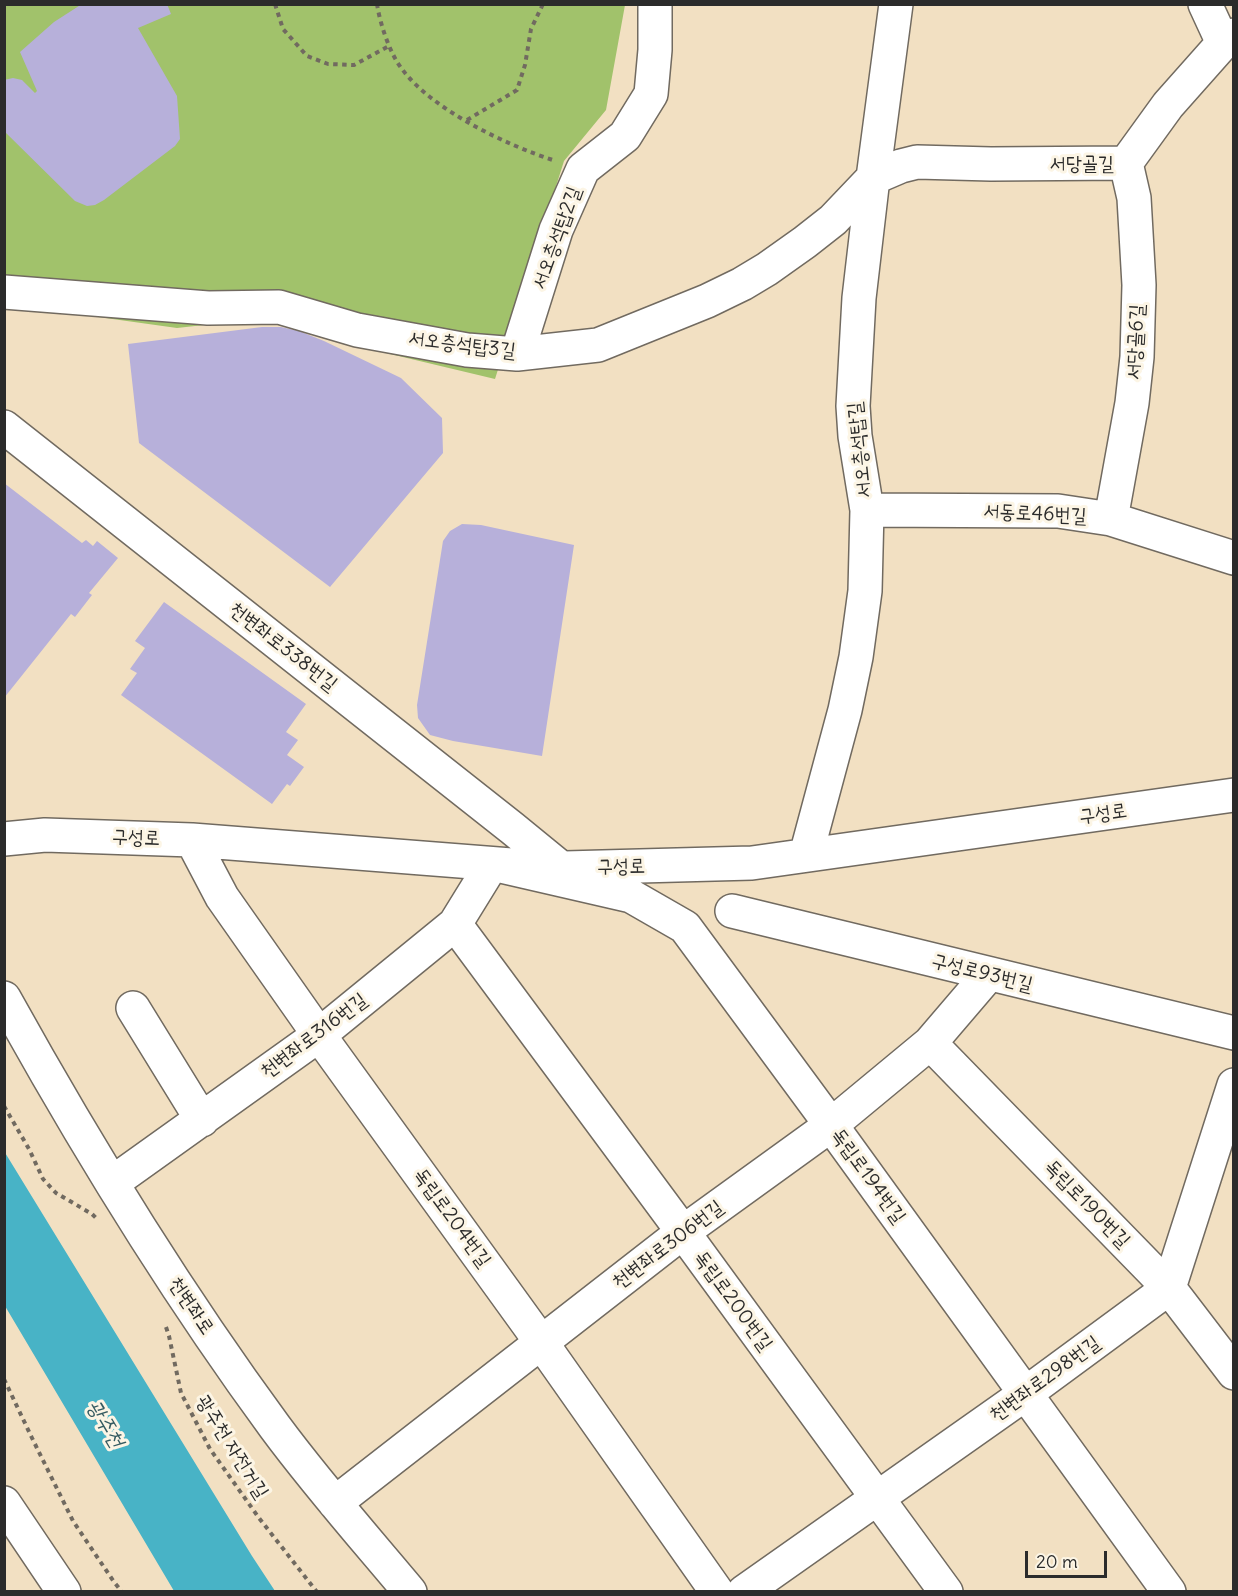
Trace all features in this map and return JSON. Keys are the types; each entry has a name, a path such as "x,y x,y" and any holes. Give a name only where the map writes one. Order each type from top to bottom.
{"street":[{"name":"서오층석탑2길","path":"517,354 556,230 583,169 625,136 651,94 655,50 655,4"},
{"name":"서오층석탑길","path":"806,855 845,710 856,657 865,591 867,510 855,436 853,406 859,298 896,4"},
{"path":"1205,4 1228,39"},
{"name":"서당골길","path":"873,178 917,162 1126,163 1168,105 1228,39"},
{"name":"서당골6길","path":"1111,519 1132,403 1137,357 1139,285 1134,198 1126,163"},
{"name":"서오층석탑3길","path":"4,292 208,308 279,307 357,330 467,350 517,354 598,345 707,301 767,269 832,220 873,178"},
{"name":"천변좌로338번길","path":"4,427 561,868"},
{"name":"서동로46번길","path":"867,510 1058,511 1111,519 1233,558"},
{"name":"구성로","path":"4,839 45,835 192,840 561,868 727,864 752,863 1233,795"},
{"name":"독립로204번길","path":"192,840 222,897 717,1592"},
{"name":"천변좌로316번길","path":"112,1183 319,1035 455,924 492,864"},
{"name":"독립로194번길","path":"492,864 631,896 685,927 1169,1592"},
{"path":"702,951 732,912 736,886 727,864"},
{"name":"구성로93번길","path":"732,912 1233,1033"},
{"name":"독립로200번길","path":"455,924 946,1592"},
{"name":"천변좌로306번길","path":"335,1503 683,1232 831,1125 930,1043 989,974"},
{"name":"천변좌로","path":"4,998 112,1183 188,1304 275,1427 410,1592"},
{"path":"133,1008 202,1120"},
{"name":"독립로190번길","path":"930,1043 1169,1288 1233,1373"},
{"path":"1169,1288 1233,1085"},
{"name":"천변좌로298번길","path":"744,1592 1025,1394 1169,1288"},
{"path":"4,1503 64,1592"}],"path":[{"path":"275,4 283,29 307,56 328,64 354,65 389,46"},
{"path":"377,4 389,46 400,68 435,101 466,121 511,144 583,169"},
{"path":"466,121 517,90 525,65 531,29 543,4"},
{"path":"4,1106 43,1179 56,1193 92,1214 99,1222"},
{"name":"광주천 자전거길","path":"162,1319 169,1336 181,1393 210,1449 259,1518 317,1592"},
{"path":"4,1379 74,1521 122,1592"}],"green space":[{"path":"5,5 625,5 606,110 564,161 495,379 365,348 328,332 258,319 177,328 5,304"}],"water":[{"name":"광주천","path":"4,1151 275,1591 174,1591 5,1306"}],"building":[{"path":"82,4 167,4 171,14 138,28 177,96 180,139 175,146 104,200 87,206 75,201 4,131 4,80 13,78 22,80 35,93 37,91 20,52 54,22"},
{"path":"262,327 281,327 299,331 401,378 442,418 443,453 330,587 139,443 128,344"},
{"path":"4,483 82,543 86,540 93,546 97,541 118,558 89,593 92,595 75,617 71,614 4,698"},
{"path":"462,524 481,525 574,545 542,756 430,735 418,718 417,705 443,541 450,531"},
{"path":"164,602 306,704 286,732 298,740 287,755 304,767 290,786 287,784 272,804 121,695 137,673 130,669 145,648 135,641"}]}
